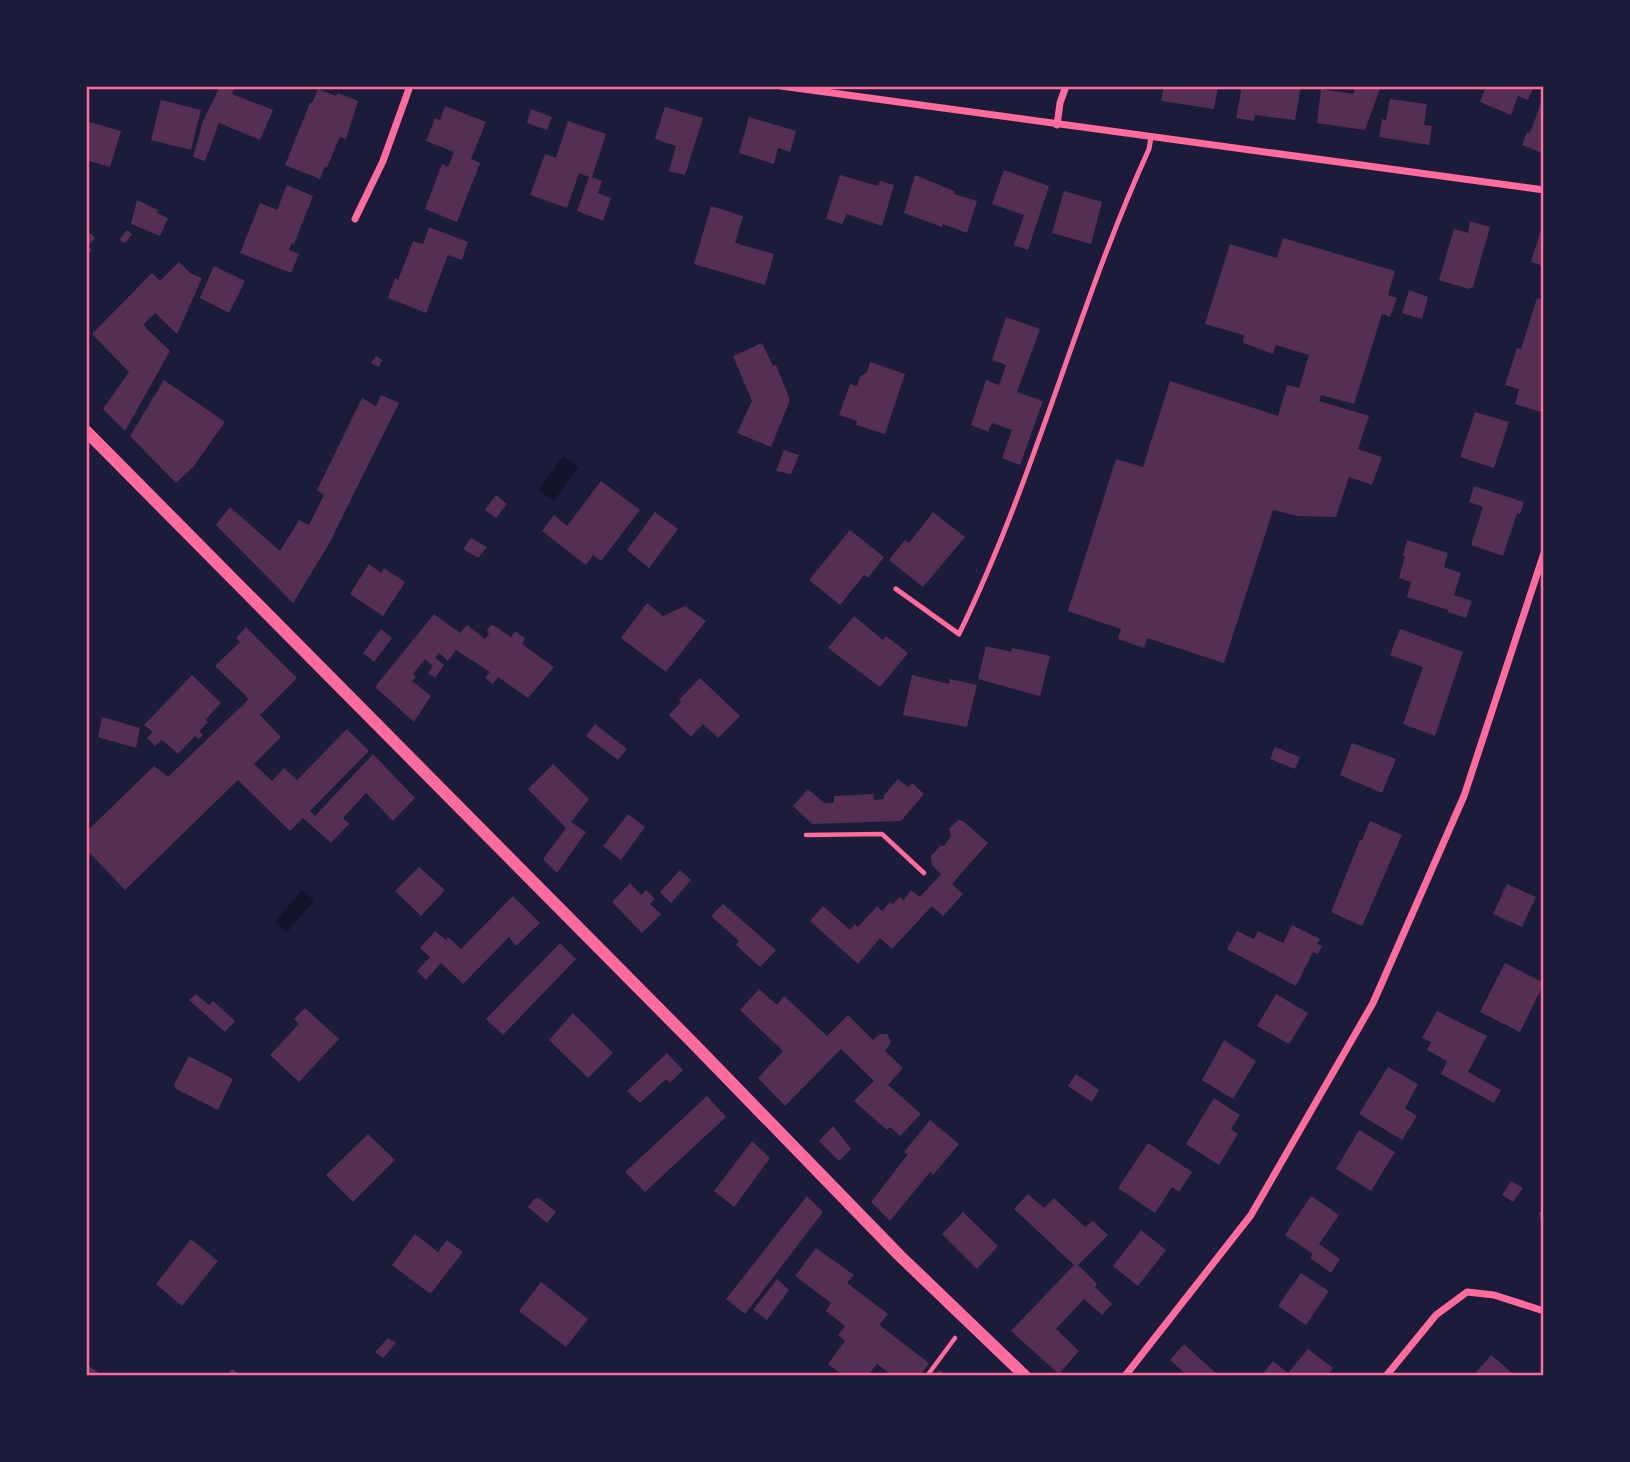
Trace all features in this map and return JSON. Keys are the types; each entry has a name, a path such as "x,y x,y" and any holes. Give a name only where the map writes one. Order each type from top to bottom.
{"street":[{"path":"355,219 383,161 410,86"},
{"path":"781,86 1544,190"},
{"path":"1057,125 1066,86"},
{"path":"86,431 694,1044 899,1255 1025,1376"},
{"path":"1125,1376 1251,1214 1373,1003 1464,796 1544,553"},
{"path":"1386,1376 1436,1315 1467,1292 1494,1295 1544,1311"}],"lane":[{"path":"896,589 958,634 986,579 1106,251 1149,149 1151,137"}],"path":[{"path":"806,835 882,834 924,873"},
{"path":"927,1376 968,1320"}],"shaded area":[{"path":"563,456 578,467 554,501 539,490"},
{"path":"302,890 314,901 287,932 275,922"}],"building":[{"path":"220,86 235,86 232,94 273,110 260,140 219,123 205,161 193,157 203,121"},
{"path":"1164,86 1218,86 1214,109 1161,101"},
{"path":"1242,86 1301,86 1295,120 1255,115 1254,121 1236,118"},
{"path":"1356,86 1381,86 1365,130 1317,123 1321,89 1353,94"},
{"path":"1486,86 1534,86 1528,100 1518,96 1511,115 1480,102"},
{"path":"318,89 358,101 346,139 340,137 320,179 285,165"},
{"path":"1544,95 1544,154 1522,145 1527,132 1530,133"},
{"path":"1390,99 1427,104 1424,125 1432,126 1429,145 1379,137 1382,119 1386,120"},
{"path":"161,100 201,110 191,150 151,140"},
{"path":"445,106 486,122 471,159 480,163 457,222 425,209 442,164 448,167 454,152 426,141 435,118 440,120"},
{"path":"665,107 703,118 685,175 669,171 676,146 655,139"},
{"path":"531,109 552,117 547,130 527,123"},
{"path":"749,117 796,131 790,152 778,148 774,164 739,153"},
{"path":"86,121 121,131 110,167 86,160"},
{"path":"568,121 606,134 592,177 602,181 598,193 611,198 603,221 577,211 589,177 579,173 567,208 530,195 545,154 556,158"},
{"path":"1004,170 1049,186 1028,250 1014,245 1024,215 992,204"},
{"path":"840,175 878,186 880,181 894,185 882,226 847,214 842,224 826,219"},
{"path":"915,175 954,191 954,194 977,201 967,233 904,213"},
{"path":"287,185 313,196 294,244 292,243 289,250 299,254 291,273 240,253 260,203 277,210"},
{"path":"1064,191 1102,202 1091,244 1052,233"},
{"path":"137,200 168,218 160,236 131,224"},
{"path":"711,206 743,216 735,243 774,254 765,285 694,264"},
{"path":"1470,221 1490,227 1473,287 1469,289 1439,280 1454,229 1468,233"},
{"path":"429,227 468,242 462,260 448,255 426,313 388,298 413,241 423,244"},
{"path":"86,229 95,238 88,246 92,250 86,257"},
{"path":"127,230 132,234 125,243 119,240"},
{"path":"1541,230 1544,231 1544,266 1531,262"},
{"path":"1283,238 1395,271 1388,295 1397,298 1390,317 1382,314 1354,404 1321,395 1319,401 1369,416 1358,449 1382,457 1372,485 1349,477 1336,517 1297,516 1273,510 1224,663 1147,638 1144,648 1118,639 1121,629 1068,611 1116,459 1143,467 1170,381 1278,416 1287,385 1299,388 1309,355 1276,345 1273,354 1243,343 1244,335 1205,324 1230,244 1277,258"},
{"path":"179,262 190,273 202,278 177,334 155,313 143,325 170,351 125,431 103,409 129,372 92,334 152,273 160,281"},
{"path":"214,266 245,281 229,313 200,298"},
{"path":"1409,290 1428,297 1422,319 1402,313"},
{"path":"1537,298 1544,300 1544,413 1515,404 1519,389 1505,385 1517,348 1521,349"},
{"path":"1006,317 1040,329 1017,392 1043,401 1020,465 1002,458 1012,430 992,423 988,432 971,425 986,380 999,385 1006,365 992,360"},
{"path":"762,343 773,366 776,365 790,400 771,447 737,433 752,401 733,356"},
{"path":"376,356 382,360 379,367 371,363"},
{"path":"870,362 905,374 885,434 856,425 857,421 839,415 850,384 857,386 860,377 867,372"},
{"path":"164,380 225,422 193,467 176,483 130,436"},
{"path":"381,395 399,403 329,544 293,603 216,525 230,507 280,551 299,520 309,525 324,495 317,490 362,398 376,406"},
{"path":"1475,412 1509,422 1494,468 1460,457"},
{"path":"784,450 799,455 791,474 776,471"},
{"path":"601,481 640,510 601,561 593,555 586,565 542,531 554,515 567,526"},
{"path":"1474,486 1524,502 1520,514 1517,513 1503,556 1471,545 1483,507 1469,502"},
{"path":"496,495 507,504 496,518 485,510"},
{"path":"655,512 678,529 649,568 627,550"},
{"path":"933,512 965,537 923,587 889,560 905,540 909,543"},
{"path":"850,530 884,557 868,578 864,575 840,605 809,580"},
{"path":"471,538 487,547 478,558 463,549"},
{"path":"1407,540 1448,553 1444,567 1461,573 1454,595 1472,601 1466,618 1407,597 1411,582 1399,578"},
{"path":"369,564 381,573 384,568 405,582 383,616 350,594"},
{"path":"647,603 663,616 685,606 706,621 666,672 621,638"},
{"path":"434,614 460,633 467,625 485,639 489,634 487,631 493,625 511,637 515,631 525,638 522,644 554,667 528,698 498,677 493,684 485,678 490,672 456,650 448,661 439,653 435,658 444,665 435,678 428,673 433,666 425,659 413,674 416,677 412,681 431,696 414,722 375,687"},
{"path":"854,616 883,640 886,636 908,653 880,687 828,648"},
{"path":"246,627 297,678 260,715 281,737 254,764 272,781 284,768 297,780 347,729 369,751 310,811 315,816 373,754 415,798 393,821 366,793 343,818 349,824 331,843 303,818 290,831 238,780 125,890 86,849 86,832 154,766 168,777 249,699 215,666 240,642 236,638"},
{"path":"381,629 392,638 374,662 363,653"},
{"path":"1400,629 1463,652 1435,736 1403,724 1423,667 1390,655"},
{"path":"986,646 1050,656 1040,696 978,679"},
{"path":"192,675 221,703 205,720 208,722 199,731 203,735 199,739 195,736 178,754 162,740 155,746 147,738 153,732 144,725"},
{"path":"912,675 949,684 950,679 977,685 967,727 903,715"},
{"path":"700,678 740,716 718,738 703,724 691,737 669,715"},
{"path":"102,717 140,728 136,748 98,737"},
{"path":"595,724 627,749 618,760 586,736"},
{"path":"1352,743 1396,759 1382,793 1340,775"},
{"path":"1275,747 1300,757 1295,769 1270,759"},
{"path":"553,764 589,799 571,822 586,832 557,873 543,859 566,828 528,789"},
{"path":"898,779 908,787 912,783 924,794 901,821 812,824 793,806 808,789 824,803 834,803 834,796 873,794 874,800 884,799 884,795"},
{"path":"628,814 645,827 621,860 603,846"},
{"path":"958,820 963,821 988,843 952,884 963,894 943,916 932,906 892,949 880,938 858,964 810,921 823,906 850,930 855,924 858,927 877,906 882,911 899,897 904,900 911,890 920,897 941,874 932,865 931,856 940,846 944,846 951,836 949,829"},
{"path":"1370,821 1402,835 1362,926 1331,912"},
{"path":"419,867 445,890 421,916 395,891"},
{"path":"680,870 691,880 671,903 660,892"},
{"path":"630,883 641,895 646,890 655,899 650,904 661,914 642,933 612,902"},
{"path":"1507,884 1536,897 1522,927 1493,914"},
{"path":"513,896 540,923 516,946 509,937 463,984 441,963 426,980 417,971 430,957 420,948 435,931 446,940 448,937 461,949"},
{"path":"723,904 776,950 760,967 736,945 739,941 711,916"},
{"path":"1292,925 1320,939 1317,944 1322,946 1318,954 1313,952 1296,986 1227,949 1237,931 1254,939 1258,931 1283,943"},
{"path":"560,943 576,959 503,1035 486,1019"},
{"path":"1505,963 1544,983 1520,1032 1480,1012"},
{"path":"759,989 777,1005 784,996 827,1036 848,1015 873,1040 880,1034 887,1034 891,1042 885,1051 903,1068 888,1085 921,1114 900,1136 890,1127 887,1130 854,1101 874,1081 841,1049 785,1106 758,1078 783,1051 740,1010"},
{"path":"196,994 209,1005 213,1001 235,1021 225,1032 189,1000"},
{"path":"1276,994 1308,1013 1289,1044 1257,1026"},
{"path":"305,1008 339,1039 299,1082 270,1055 299,1024 294,1019"},
{"path":"1437,1011 1487,1036 1468,1072 1501,1090 1494,1103 1441,1074 1447,1061 1427,1050 1431,1042 1422,1038"},
{"path":"573,1013 613,1053 588,1078 549,1040"},
{"path":"1224,1040 1256,1061 1233,1099 1202,1080"},
{"path":"667,1053 683,1070 670,1083 666,1079 640,1103 627,1091"},
{"path":"189,1056 233,1079 218,1110 176,1089 174,1085"},
{"path":"1388,1067 1418,1084 1405,1108 1417,1116 1402,1140 1359,1114"},
{"path":"1076,1074 1099,1090 1092,1102 1068,1086"},
{"path":"707,1096 726,1117 645,1192 625,1172"},
{"path":"1214,1098 1240,1115 1231,1129 1238,1134 1219,1165 1186,1144"},
{"path":"930,1120 959,1144 933,1175 930,1172 890,1221 871,1202 908,1154 904,1152"},
{"path":"833,1126 851,1149 839,1161 819,1141"},
{"path":"1359,1130 1395,1152 1371,1191 1336,1169"},
{"path":"368,1134 395,1160 353,1202 326,1175"},
{"path":"752,1141 770,1158 734,1207 714,1191"},
{"path":"1148,1143 1192,1172 1179,1192 1172,1187 1155,1213 1118,1188"},
{"path":"1511,1181 1523,1188 1513,1202 1502,1195"},
{"path":"1028,1194 1044,1208 1054,1198 1085,1227 1093,1221 1108,1235 1078,1265 1112,1304 1102,1315 1084,1299 1056,1329 1079,1351 1059,1374 1011,1331 1074,1265 1014,1209"},
{"path":"807,1196 823,1212 745,1314 726,1299"},
{"path":"1311,1196 1339,1215 1319,1244 1340,1259 1331,1273 1310,1258 1313,1254 1285,1235"},
{"path":"539,1198 556,1212 547,1223 528,1207 534,1199"},
{"path":"963,1212 998,1246 977,1269 942,1234"},
{"path":"1539,1212 1544,1212 1544,1234 1543,1234"},
{"path":"1141,1230 1166,1250 1138,1286 1113,1266"},
{"path":"415,1234 438,1252 447,1240 463,1252 429,1293 392,1265"},
{"path":"191,1239 218,1261 182,1306 156,1284"},
{"path":"816,1248 854,1275 847,1283 888,1314 879,1325 929,1363 920,1376 893,1376 877,1364 867,1376 844,1376 828,1364 845,1341 838,1335 845,1326 826,1311 831,1303 795,1276"},
{"path":"1301,1273 1329,1291 1306,1325 1278,1306"},
{"path":"777,1279 789,1290 767,1320 753,1310"},
{"path":"541,1282 588,1319 566,1347 519,1311"},
{"path":"388,1338 396,1343 383,1358 375,1352"},
{"path":"1184,1344 1219,1376 1188,1376 1170,1360"},
{"path":"1308,1349 1333,1368 1327,1376 1261,1376 1273,1361 1288,1373"},
{"path":"1491,1355 1516,1376 1473,1376"},
{"path":"86,1364 103,1376 86,1376"},
{"path":"232,1369 242,1376 226,1376"},
{"path":"939,1370 948,1376 934,1376"}]}
